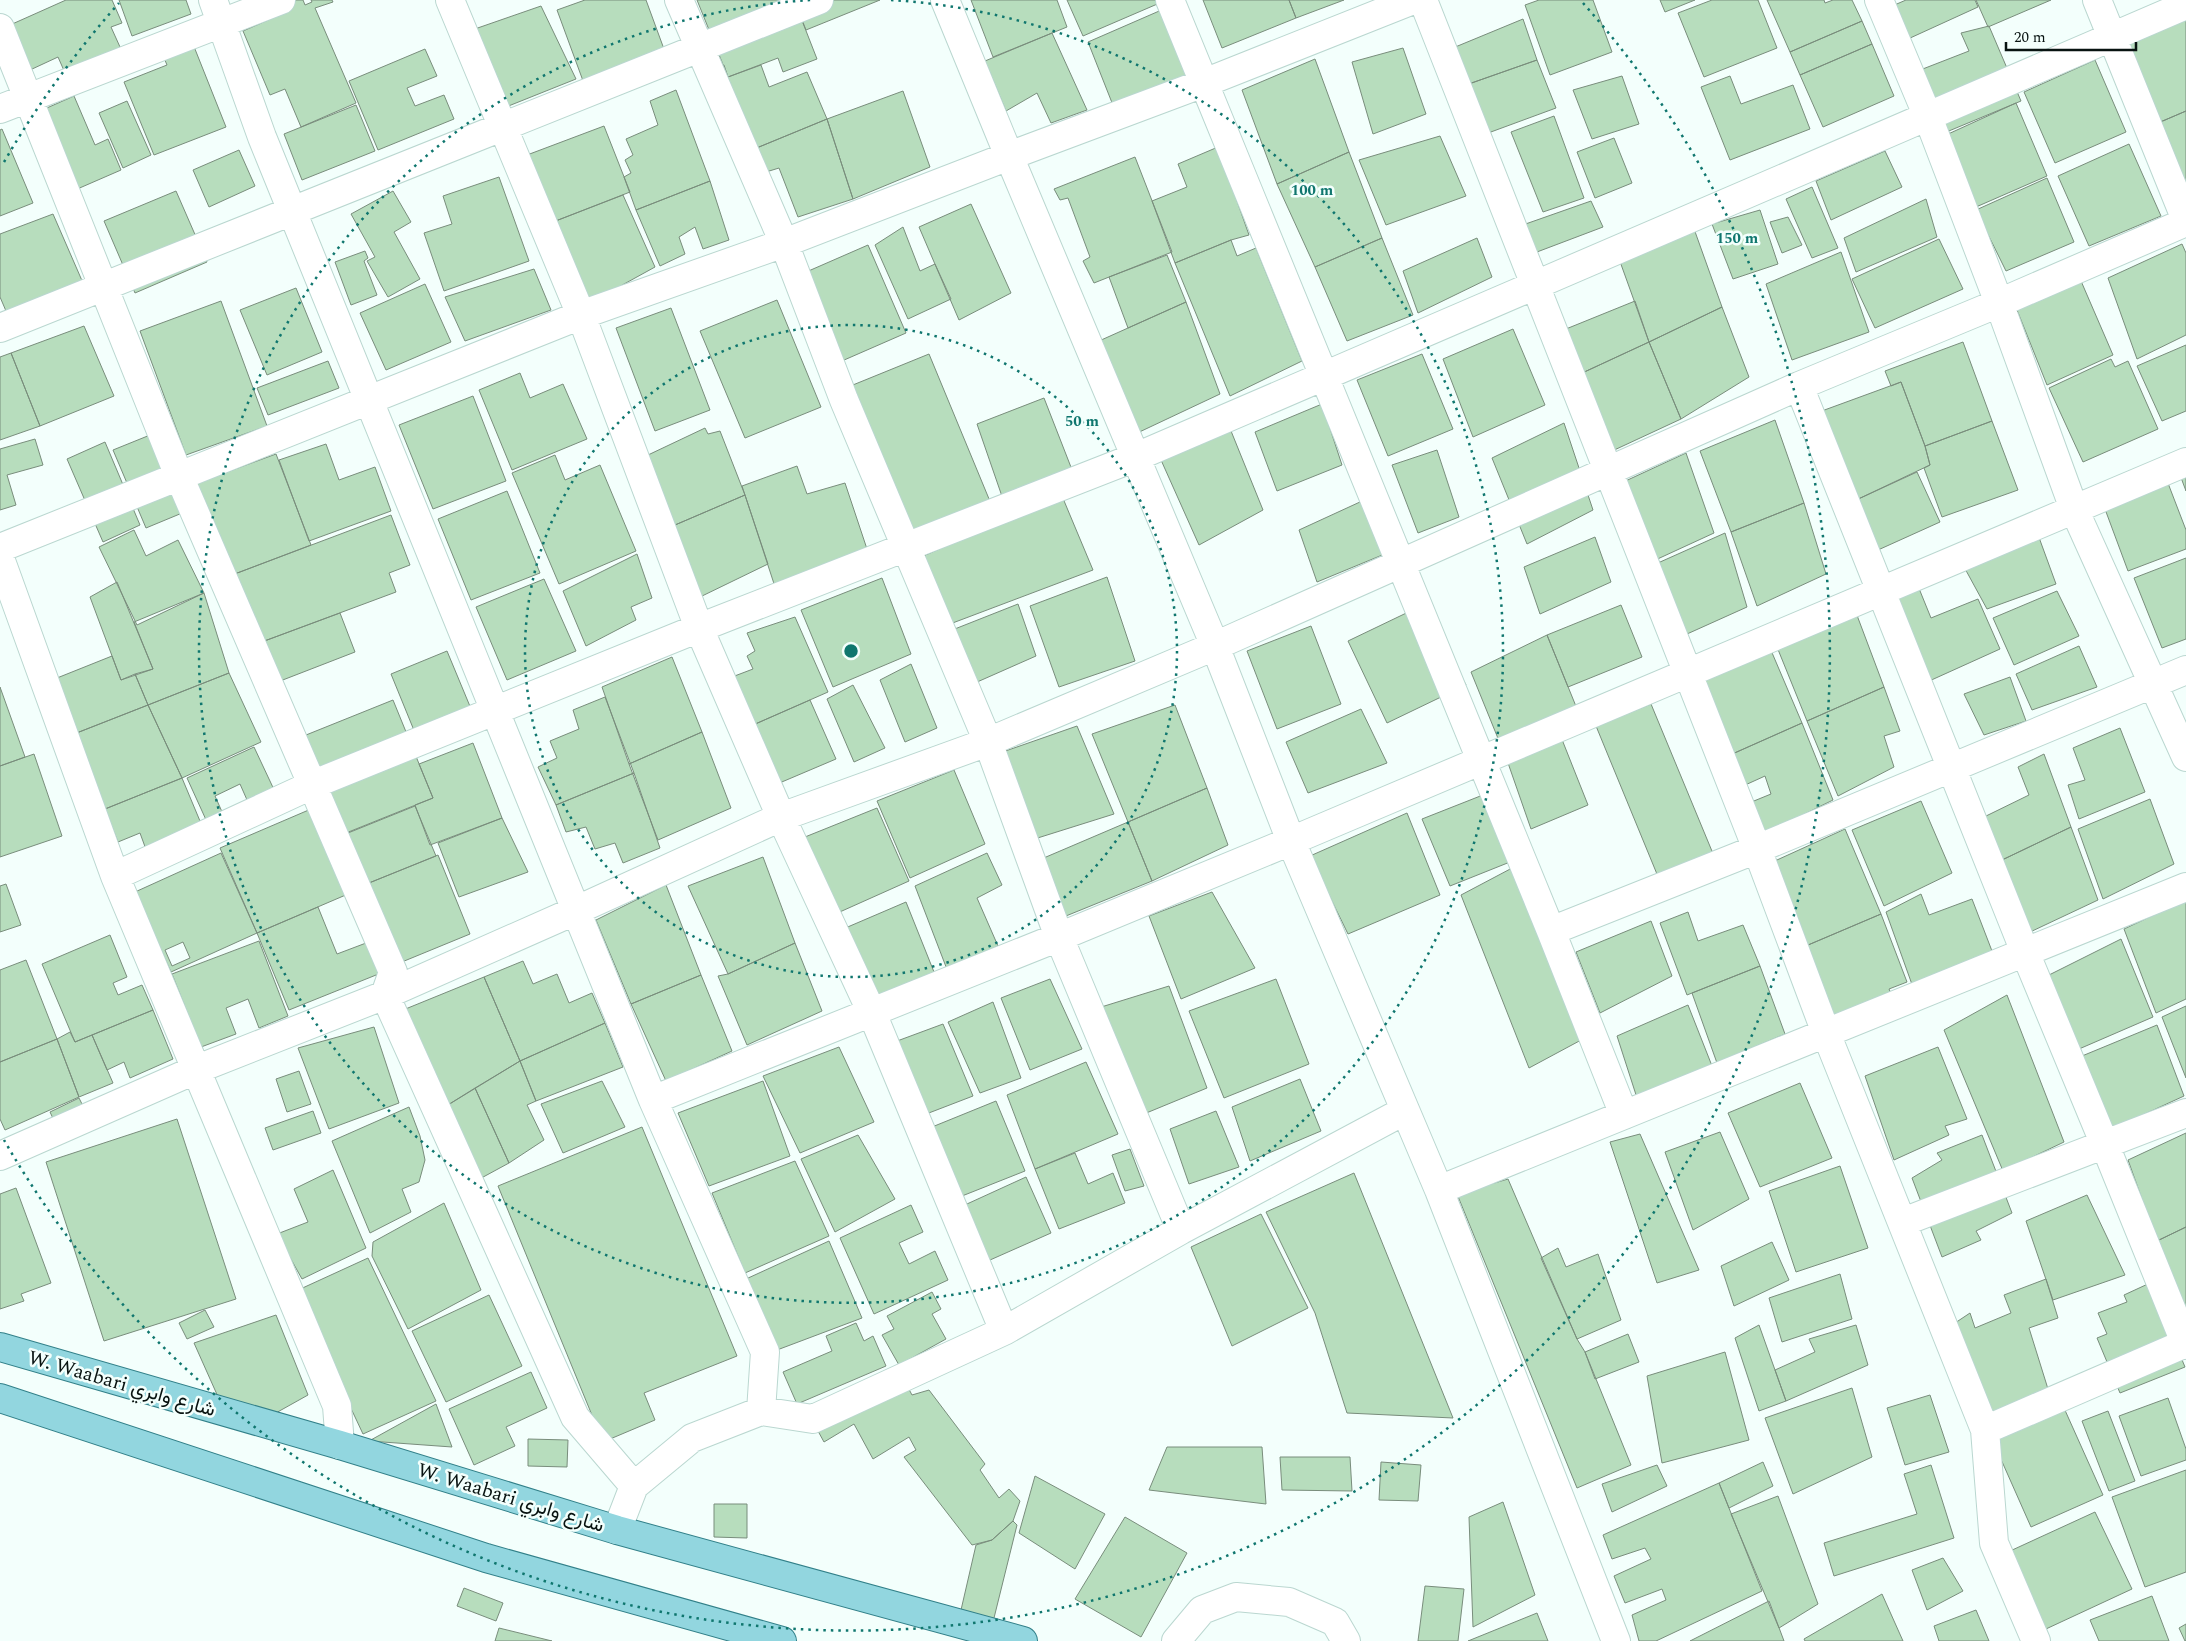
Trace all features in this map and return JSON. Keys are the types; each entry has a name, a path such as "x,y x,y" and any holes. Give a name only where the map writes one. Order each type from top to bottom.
{"main road":[{"name":"W. Waabari شارع وابري","path":"0,1347 340,1445 617,1530 1023,1641"},
{"path":"0,1398 486,1558 782,1641"}],"street":[{"path":"0,109 218,12 281,0"},
{"path":"450,0 581,315 699,628 781,816 872,1013 1004,1331"},
{"path":"679,0 784,243 844,400 988,742 1059,937 1181,1230"},
{"path":"0,328 819,0"},
{"path":"945,0 1215,646 1291,841 1439,1190 1616,1641"},
{"path":"1170,0 1482,760 1624,1115"},
{"path":"0,548 581,315 784,243 1204,83 1413,0"},
{"path":"1423,0 1756,849 1826,1033 1985,1430 1994,1543 2036,1641"},
{"path":"1879,0 1928,117 1999,303 2074,509 2186,757"},
{"path":"0,1156 196,1070 385,995 577,910 781,816 988,742 1215,646 1607,470 2186,221 2097,0"},
{"path":"115,876 314,784 699,628 1136,457 2186,5"},
{"path":"218,12 262,137 653,1100 765,1352 760,1411"},
{"path":"0,28 26,98 179,476 394,972 385,995 575,1417 634,1486"},
{"path":"1799,386 2025,952 2106,1145 2186,1344 1985,1430"},
{"path":"653,1100 872,1013 1291,841 2186,462"},
{"path":"0,558 115,876 337,1406 340,1445"},
{"path":"1551,931 1756,849 2186,670"},
{"path":"1439,1190 2186,887"},
{"path":"617,1530 634,1486 692,1438 760,1411 813,1418 1004,1331 1181,1230 1404,1111"},
{"path":"1903,1222 2186,1113"},
{"path":"1176,1641 1202,1610 1236,1597 1289,1602 1335,1622 1346,1641"}],"building":[{"path":"66,0 112,0 122,23 111,27 129,67 73,91 58,57 30,70 10,25"},
{"path":"119,0 186,0 191,14 132,36"},
{"path":"276,0 303,0 305,5 312,2 311,0 332,0 333,2 315,8 356,103 301,127 285,89 270,95 243,31 282,14"},
{"path":"585,0 646,0 668,60 586,89 557,10"},
{"path":"697,0 794,0 817,59 783,72 778,58 728,77"},
{"path":"794,0 880,0 806,30"},
{"path":"971,0 1057,0 1067,27 993,57"},
{"path":"1067,0 1161,0 1162,2 1083,36"},
{"path":"1203,0 1289,0 1296,18 1222,48"},
{"path":"1289,0 1344,0 1296,18"},
{"path":"1539,0 1593,0 1612,52 1550,75 1525,5"},
{"path":"1660,0 1695,0 1665,12"},
{"path":"1712,0 1758,0 1777,48 1704,77 1678,13"},
{"path":"1767,0 1824,0 1825,3 1833,0 1852,0 1862,21 1790,52"},
{"path":"1906,0 1975,0 1978,7 1897,44 1883,10"},
{"path":"1976,0 2051,0 1988,27"},
{"path":"1173,5 1207,88 1120,123 1088,42"},
{"path":"541,6 576,79 501,109 469,31"},
{"path":"1523,19 1537,60 1463,86 1448,50"},
{"path":"2186,19 2186,111 2151,126 2117,46"},
{"path":"1862,21 1872,44 1800,75 1790,52"},
{"path":"1989,26 2021,101 1944,133 1915,72 1969,51 1961,33"},
{"path":"187,29 226,127 154,155 124,82 167,65 157,41"},
{"path":"1052,33 1087,110 1051,123 1037,93 1006,111 985,61"},
{"path":"1872,44 1894,96 1823,127 1800,75"},
{"path":"1403,48 1426,114 1373,134 1352,62"},
{"path":"425,49 437,76 407,88 415,106 444,95 454,119 378,150 349,81"},
{"path":"1315,59 1349,152 1277,184 1242,90"},
{"path":"1537,60 1556,108 1480,136 1463,86"},
{"path":"2095,60 2126,132 2055,163 2024,92"},
{"path":"724,65 728,77 761,65 769,87 807,72 827,119 742,154 708,71"},
{"path":"1622,76 1639,124 1592,139 1573,90"},
{"path":"1730,76 1741,104 1793,85 1810,129 1730,160 1701,87"},
{"path":"676,90 710,181 636,210 624,177 631,173 625,160 633,155 626,139 658,125 650,101"},
{"path":"903,91 930,167 853,199 827,119"},
{"path":"74,96 95,145 108,139 121,170 75,190 40,111"},
{"path":"127,101 151,155 123,168 99,113"},
{"path":"2016,103 2047,176 1976,207 1946,135"},
{"path":"356,105 375,151 302,180 284,134"},
{"path":"2186,111 2186,195 2151,126"},
{"path":"1554,116 1584,198 1543,212 1511,132"},
{"path":"827,119 853,199 798,217 779,168 753,176 742,154"},
{"path":"604,126 630,192 553,222 527,155"},
{"path":"2,129 33,203 0,216 0,130"},
{"path":"1440,136 1466,196 1386,225 1359,160"},
{"path":"1614,138 1632,183 1595,198 1577,152"},
{"path":"2129,144 2161,216 2089,246 2058,176"},
{"path":"1218,147 1249,235 1231,240 1175,263 1152,201 1187,187 1178,164"},
{"path":"239,150 255,186 209,207 193,170"},
{"path":"1885,151 1902,187 1831,220 1816,181"},
{"path":"1349,152 1382,238 1315,267 1277,184"},
{"path":"1135,157 1172,252 1094,283 1083,261 1090,257 1068,198 1060,200 1054,189"},
{"path":"499,177 529,261 444,291 424,233 452,224 443,196"},
{"path":"2047,178 2074,242 2006,271 1976,210"},
{"path":"710,181 729,240 703,249 695,227 679,237 685,254 660,266 636,210"},
{"path":"1812,187 1838,248 1812,258 1786,199"},
{"path":"176,191 207,262 135,293 104,221"},
{"path":"393,191 411,222 394,232 420,279 388,297 367,261 375,257 351,214"},
{"path":"623,195 655,267 586,305 553,222"},
{"path":"1926,199 1937,237 1856,272 1844,238"},
{"path":"1591,201 1603,227 1529,255 1517,227"},
{"path":"971,204 1011,293 959,320 919,227"},
{"path":"1760,210 1778,264 1733,279 1712,224"},
{"path":"53,214 90,299 12,325 0,297 0,234"},
{"path":"1788,217 1802,245 1782,253 1770,222"},
{"path":"1693,226 1722,307 1649,342 1618,256"},
{"path":"903,227 920,271 935,264 951,299 908,319 875,245"},
{"path":"1382,238 1413,315 1347,341 1315,267"},
{"path":"1477,238 1492,277 1418,313 1403,271"},
{"path":"1939,239 1963,289 1875,328 1852,279"},
{"path":"1231,240 1237,256 1256,248 1302,361 1230,396 1175,263"},
{"path":"2182,244 2186,253 2186,335 2137,359 2108,278"},
{"path":"868,245 906,333 835,364 797,276"},
{"path":"365,251 368,258 364,261 377,295 351,305 335,262"},
{"path":"1841,252 1869,332 1792,360 1766,284"},
{"path":"1167,255 1186,302 1128,328 1109,277"},
{"path":"534,269 551,310 465,341 445,297"},
{"path":"2081,281 2113,355 2047,385 2017,310"},
{"path":"425,284 451,342 386,370 360,313"},
{"path":"296,288 322,352 267,375 240,310"},
{"path":"777,300 821,407 745,438 700,331"},
{"path":"221,301 267,426 186,455 140,331"},
{"path":"1635,301 1649,342 1580,374 1561,331"},
{"path":"1186,302 1220,394 1133,435 1099,341"},
{"path":"1722,307 1749,377 1681,419 1649,342"},
{"path":"671,308 710,410 655,431 616,328"},
{"path":"84,326 114,396 40,426 11,353"},
{"path":"1513,329 1545,405 1473,437 1443,359"},
{"path":"1649,342 1681,419 1610,452 1580,374"},
{"path":"1963,342 1992,421 1925,446 1901,382 1891,386 1885,371"},
{"path":"2186,345 2186,411 2162,421 2137,366"},
{"path":"11,353 40,426 0,440 0,357"},
{"path":"929,354 999,523 916,559 843,389"},
{"path":"1422,354 1453,429 1388,456 1357,380"},
{"path":"2111,359 2115,367 2128,361 2158,429 2083,462 2049,388"},
{"path":"328,361 339,388 268,415 257,388"},
{"path":"520,373 530,398 563,384 587,439 512,470 479,390"},
{"path":"1901,382 1925,446 1930,465 1854,501 1819,412"},
{"path":"473,396 506,481 433,509 399,425"},
{"path":"1044,398 1076,480 1005,505 977,424"},
{"path":"1322,404 1342,465 1277,491 1255,432"},
{"path":"1775,420 1804,503 1731,532 1700,451"},
{"path":"1992,421 2018,490 1942,517 1924,468 1930,465 1925,446"},
{"path":"1564,423 1593,510 1527,544 1492,458"},
{"path":"1229,426 1263,510 1199,545 1161,460"},
{"path":"705,428 708,434 720,431 745,495 675,525 648,455"},
{"path":"155,433 187,511 146,528 113,450"},
{"path":"35,439 43,465 7,475 16,505 0,510 0,449"},
{"path":"105,442 140,525 103,542 67,459"},
{"path":"326,444 339,480 375,467 391,511 309,541 279,460"},
{"path":"1437,450 1459,517 1418,533 1392,465"},
{"path":"1686,453 1714,533 1651,562 1619,484"},
{"path":"276,454 311,545 232,575 197,483"},
{"path":"555,455 565,480 600,465 636,551 559,584 512,473"},
{"path":"797,466 807,494 845,483 873,567 779,599 742,486"},
{"path":"1917,472 1940,522 1878,550 1854,501"},
{"path":"2186,473 2186,491 2180,475"},
{"path":"2166,478 2186,530 2186,549 2128,571 2102,501"},
{"path":"507,491 540,573 471,600 438,519"},
{"path":"745,495 768,564 700,597 675,525"},
{"path":"1062,496 1093,570 942,627 916,559"},
{"path":"1373,496 1392,551 1317,582 1299,530"},
{"path":"1804,503 1826,574 1757,606 1731,532"},
{"path":"391,515 410,565 389,573 396,592 259,643 232,575"},
{"path":"134,530 146,556 178,540 204,593 137,625 99,547"},
{"path":"2037,532 2056,584 1987,609 1963,565"},
{"path":"1725,533 1747,607 1667,643 1640,571"},
{"path":"1595,537 1611,582 1540,614 1524,567"},
{"path":"637,554 652,598 631,607 636,620 586,646 563,591"},
{"path":"2186,558 2186,639 2162,648 2134,578"},
{"path":"1107,577 1135,661 1059,687 1030,606"},
{"path":"882,578 911,654 833,687 801,610"},
{"path":"544,579 576,651 507,680 476,607"},
{"path":"117,582 153,669 121,680 90,597"},
{"path":"1918,586 1931,618 1978,599 2000,649 1927,682 1894,597"},
{"path":"2057,591 2079,636 2014,665 1993,618"},
{"path":"204,593 229,673 148,705 135,674 153,669 134,622"},
{"path":"1018,604 1036,656 959,690 937,636"},
{"path":"1423,605 1466,685 1387,723 1348,641"},
{"path":"1621,605 1642,657 1568,687 1547,635"},
{"path":"1855,610 1884,687 1807,721 1777,647"},
{"path":"340,613 355,652 275,683 259,643"},
{"path":"795,617 828,692 753,725 732,677 753,669 747,656 755,651 747,633"},
{"path":"1311,626 1341,704 1277,729 1247,651"},
{"path":"1547,635 1584,726 1508,763 1471,672"},
{"path":"2079,646 2097,687 2032,710 2016,674"},
{"path":"1770,648 1802,723 1730,755 1699,679"},
{"path":"447,651 479,728 422,750 391,674"},
{"path":"112,656 121,680 135,674 148,705 74,734 52,680"},
{"path":"672,657 702,732 629,764 602,687"},
{"path":"911,664 937,728 905,742 880,680"},
{"path":"229,673 261,742 182,778 148,705"},
{"path":"2010,677 2026,721 1984,735 1964,694"},
{"path":"853,685 885,748 854,762 827,699"},
{"path":"0,687 25,757 0,766"},
{"path":"1884,687 1900,731 1884,736 1894,767 1838,796 1807,721"},
{"path":"605,697 634,773 556,805 538,767 557,758 550,741 579,729 573,710"},
{"path":"393,700 433,798 346,833 306,735"},
{"path":"810,700 836,759 770,787 753,725"},
{"path":"1651,704 1714,856 1659,879 1596,726"},
{"path":"148,705 182,778 105,809 74,734"},
{"path":"1175,705 1207,788 1128,822 1092,734"},
{"path":"1361,709 1387,763 1308,793 1286,742"},
{"path":"1802,723 1833,800 1762,835 1749,803 1771,794 1765,776 1743,786 1730,755"},
{"path":"1077,726 1114,814 1028,841 994,755"},
{"path":"2120,728 2145,792 2079,819 2068,785 2085,780 2073,748"},
{"path":"702,732 731,808 658,840 629,764"},
{"path":"1561,737 1588,805 1531,829 1508,763"},
{"path":"473,743 502,818 430,845 415,805 433,798 419,764"},
{"path":"254,747 277,796 251,809 240,784 215,796 223,814 207,822 187,778"},
{"path":"34,754 62,836 0,857 0,766"},
{"path":"2044,754 2071,827 2002,860 1984,817 2029,795 2018,767"},
{"path":"954,770 985,844 910,878 877,801"},
{"path":"634,773 660,848 623,863 615,843 595,849 586,827 566,832 556,805"},
{"path":"182,778 205,833 148,855 140,833 118,842 105,809"},
{"path":"1207,788 1228,845 1152,881 1128,822"},
{"path":"1493,791 1520,858 1450,886 1422,819"},
{"path":"2150,799 2174,864 2103,899 2078,829"},
{"path":"1921,801 1952,873 1884,906 1852,830"},
{"path":"415,806 436,856 364,885 343,835"},
{"path":"877,808 909,881 833,915 800,839"},
{"path":"311,809 348,894 257,933 220,848"},
{"path":"1407,813 1440,895 1348,934 1310,856"},
{"path":"502,818 528,872 459,897 438,843"},
{"path":"1128,822 1152,881 1061,918 1039,860"},
{"path":"2071,827 2098,900 2028,933 2002,860"},
{"path":"1845,829 1881,914 1801,948 1766,865"},
{"path":"221,853 257,933 171,972 135,892","holes":["183,942 190,958 172,966 165,950"]},
{"path":"987,853 1002,885 977,898 998,946 948,972 915,886"},
{"path":"438,855 470,934 397,964 364,885"},
{"path":"763,857 795,943 728,974 688,886"},
{"path":"1514,867 1583,1039 1529,1068 1461,895"},
{"path":"6,884 21,925 0,932 0,886"},
{"path":"666,885 701,975 631,1004 596,920"},
{"path":"1212,892 1255,968 1181,999 1149,916"},
{"path":"1921,894 1929,915 1972,899 1992,951 1914,990 1886,912"},
{"path":"2186,900 2186,999 2156,1013 2124,929"},
{"path":"906,902 934,972 877,1001 843,929"},
{"path":"318,907 337,954 374,940 386,971 289,1010 257,933"},
{"path":"1688,912 1698,941 1743,925 1760,966 1687,995 1660,923"},
{"path":"1881,914 1907,982 1889,989 1895,1003 1831,1028 1801,948"},
{"path":"1651,921 1672,976 1600,1013 1576,952"},
{"path":"110,935 127,977 113,983 118,995 142,985 153,1010 75,1042 42,964"},
{"path":"2121,939 2153,1017 2079,1049 2049,975"},
{"path":"259,941 288,1016 259,1028 248,999 226,1008 236,1034 201,1047 172,974"},
{"path":"795,943 822,1011 747,1045 718,976 728,974"},
{"path":"26,960 57,1039 0,1062 0,970"},
{"path":"523,961 533,984 557,974 569,1003 592,993 605,1023 520,1061 484,977"},
{"path":"1760,966 1785,1034 1717,1063 1692,993"},
{"path":"701,975 732,1051 666,1081 631,1004"},
{"path":"484,977 520,1061 443,1108 403,1010"},
{"path":"1050,979 1082,1049 1030,1070 1001,998"},
{"path":"1276,979 1309,1064 1224,1098 1189,1011"},
{"path":"1169,986 1207,1088 1139,1116 1098,1008"},
{"path":"2007,995 2064,1142 2003,1171 1944,1030"},
{"path":"993,1002 1021,1078 980,1093 948,1022"},
{"path":"1688,1005 1714,1071 1638,1101 1617,1036"},
{"path":"2186,1006 2186,1078 2162,1017"},
{"path":"153,1010 173,1059 130,1078 124,1062 107,1070 92,1035"},
{"path":"605,1023 623,1067 536,1101 520,1061"},
{"path":"943,1024 973,1096 921,1116 889,1044"},
{"path":"2157,1025 2184,1096 2112,1129 2082,1056"},
{"path":"374,1027 399,1103 329,1129 298,1048"},
{"path":"70,1032 75,1042 92,1035 113,1083 79,1097 57,1039"},
{"path":"57,1039 79,1097 5,1130 0,1119 0,1062"},
{"path":"839,1047 874,1122 800,1153 763,1076"},
{"path":"1938,1047 1967,1119 1945,1126 1949,1135 1894,1160 1865,1076"},
{"path":"520,1061 536,1101 527,1105 544,1140 509,1163 475,1088"},
{"path":"1086,1062 1118,1134 1035,1169 1007,1095"},
{"path":"299,1071 311,1104 287,1112 276,1079"},
{"path":"1300,1079 1321,1131 1250,1161 1232,1107"},
{"path":"602,1081 625,1127 563,1153 541,1104"},
{"path":"763,1081 790,1156 709,1186 678,1113"},
{"path":"1800,1083 1832,1158 1760,1187 1728,1113"},
{"path":"475,1088 509,1163 474,1182 443,1108"},
{"path":"79,1098 88,1116 59,1131 50,1112"},
{"path":"996,1101 1025,1171 962,1196 932,1127"},
{"path":"409,1107 420,1136 425,1160 419,1182 402,1189 411,1212 370,1233 332,1141"},
{"path":"313,1111 321,1133 273,1150 265,1128"},
{"path":"1216,1111 1239,1167 1189,1184 1170,1129"},
{"path":"177,1119 236,1299 104,1341 46,1162"},
{"path":"642,1127 737,1356 644,1393 655,1420 603,1442 498,1186"},
{"path":"1720,1132 1749,1199 1693,1230 1665,1152"},
{"path":"2186,1133 2186,1227 2157,1241 2128,1160"},
{"path":"1640,1134 1699,1270 1657,1283 1610,1142"},
{"path":"858,1135 895,1199 835,1232 801,1159"},
{"path":"1982,1135 2012,1213 1976,1231 1981,1240 1942,1257 1912,1178 1942,1160 1937,1153"},
{"path":"1130,1149 1144,1186 1125,1191 1112,1155"},
{"path":"1075,1153 1088,1184 1113,1173 1125,1203 1059,1229 1035,1169"},
{"path":"795,1161 829,1236 745,1273 712,1193"},
{"path":"1840,1166 1868,1248 1796,1272 1769,1191"},
{"path":"333,1170 366,1248 302,1279 277,1234 308,1222 294,1189"},
{"path":"1354,1173 1453,1418 1347,1413 1315,1313 1266,1212"},
{"path":"1026,1177 1051,1233 981,1264 956,1209"},
{"path":"1508,1179 1577,1339 1585,1352 1631,1465 1577,1488 1457,1194"},
{"path":"16,1188 51,1283 21,1294 24,1301 0,1309 0,1194"},
{"path":"2087,1195 2125,1275 2053,1300 2026,1221"},
{"path":"444,1203 481,1290 408,1329 372,1256 373,1242"},
{"path":"911,1205 923,1232 899,1243 909,1264 935,1251 948,1280 874,1314 840,1238"},
{"path":"1261,1214 1308,1308 1232,1346 1191,1247"},
{"path":"2186,1227 2186,1309 2157,1241"},
{"path":"829,1241 862,1318 777,1350 746,1279"},
{"path":"1772,1242 1789,1280 1734,1306 1721,1266"},
{"path":"1558,1248 1566,1267 1598,1254 1621,1320 1577,1339 1541,1258"},
{"path":"368,1258 436,1401 363,1434 296,1291"},
{"path":"1840,1274 1852,1319 1782,1342 1769,1298"},
{"path":"2046,1279 2058,1318 2029,1328 2048,1389 1986,1416 1955,1323 1970,1313 1975,1328 2011,1313 2004,1295"},
{"path":"2150,1283 2185,1367 2120,1393 2097,1338 2107,1334 2098,1313 2127,1302 2124,1295"},
{"path":"932,1292 941,1309 932,1314 946,1339 899,1365 882,1335 894,1329 887,1316"},
{"path":"489,1295 522,1366 446,1402 412,1331"},
{"path":"205,1310 214,1327 187,1339 179,1323"},
{"path":"276,1315 308,1395 274,1414 219,1399 194,1343"},
{"path":"856,1323 864,1341 873,1336 886,1366 797,1404 783,1372 832,1351 826,1336"},
{"path":"1759,1325 1786,1401 1759,1411 1735,1338"},
{"path":"1856,1325 1868,1365 1786,1401 1775,1370 1815,1352 1809,1339"},
{"path":"1628,1334 1639,1362 1595,1379 1585,1352"},
{"path":"1725,1352 1749,1440 1662,1463 1647,1376"},
{"path":"531,1372 547,1408 506,1427 515,1446 474,1465 449,1409"},
{"path":"903,1378 912,1395 929,1390 985,1464 980,1470 999,1498 1009,1489 1020,1501 1013,1521 992,1540 972,1545 904,1457 916,1450 909,1437 873,1459 854,1424 824,1442 812,1420"},
{"path":"1852,1388 1872,1457 1793,1494 1765,1418"},
{"path":"1930,1395 1949,1452 1905,1465 1887,1408"},
{"path":"2168,1398 2186,1449 2186,1460 2141,1476 2119,1416"},
{"path":"436,1404 452,1447 369,1441"},
{"path":"2064,1408 2103,1495 2031,1527 1992,1439"},
{"path":"2108,1411 2135,1481 2109,1491 2082,1421"},
{"path":"528,1439 568,1440 567,1467 528,1466"},
{"path":"1167,1447 1262,1447 1266,1504 1149,1490"},
{"path":"1280,1457 1350,1457 1352,1491 1282,1490"},
{"path":"1381,1462 1421,1465 1418,1501 1379,1500"},
{"path":"1763,1462 1773,1486 1729,1508 1719,1483"},
{"path":"1657,1465 1667,1486 1612,1512 1602,1484"},
{"path":"1931,1465 1954,1538 1834,1576 1824,1543 1917,1514 1904,1474"},
{"path":"2186,1470 2186,1572 2145,1587 2112,1497"},
{"path":"1035,1476 1105,1514 1075,1569 1019,1533"},
{"path":"1719,1483 1762,1591 1656,1641 1639,1641 1632,1615 1666,1600 1662,1589 1625,1603 1614,1576 1651,1559 1645,1548 1612,1559 1603,1535"},
{"path":"1778,1496 1818,1604 1779,1628 1731,1514"},
{"path":"1503,1502 1535,1595 1473,1627 1469,1517"},
{"path":"714,1504 747,1504 747,1538 714,1537"},
{"path":"2095,1512 2132,1589 2033,1635 1997,1557"},
{"path":"1125,1517 1187,1553 1141,1637 1075,1599"},
{"path":"1013,1521 1017,1525 993,1622 961,1610 976,1545 992,1540"},
{"path":"1943,1558 1963,1591 1927,1610 1912,1570"},
{"path":"1425,1586 1464,1589 1458,1641 1418,1641"},
{"path":"464,1588 503,1603 496,1621 457,1606"},
{"path":"1882,1594 1903,1641 1805,1641 1804,1639"},
{"path":"2152,1596 2169,1641 2099,1641 2090,1620"},
{"path":"1769,1601 1784,1641 1690,1641"},
{"path":"1976,1610 1989,1641 1939,1641 1934,1626"},
{"path":"1537,1613 1548,1641 1468,1641"},
{"path":"2186,1624 2186,1641 2185,1641 2179,1628"},
{"path":"499,1628 552,1641 495,1641"}]}
